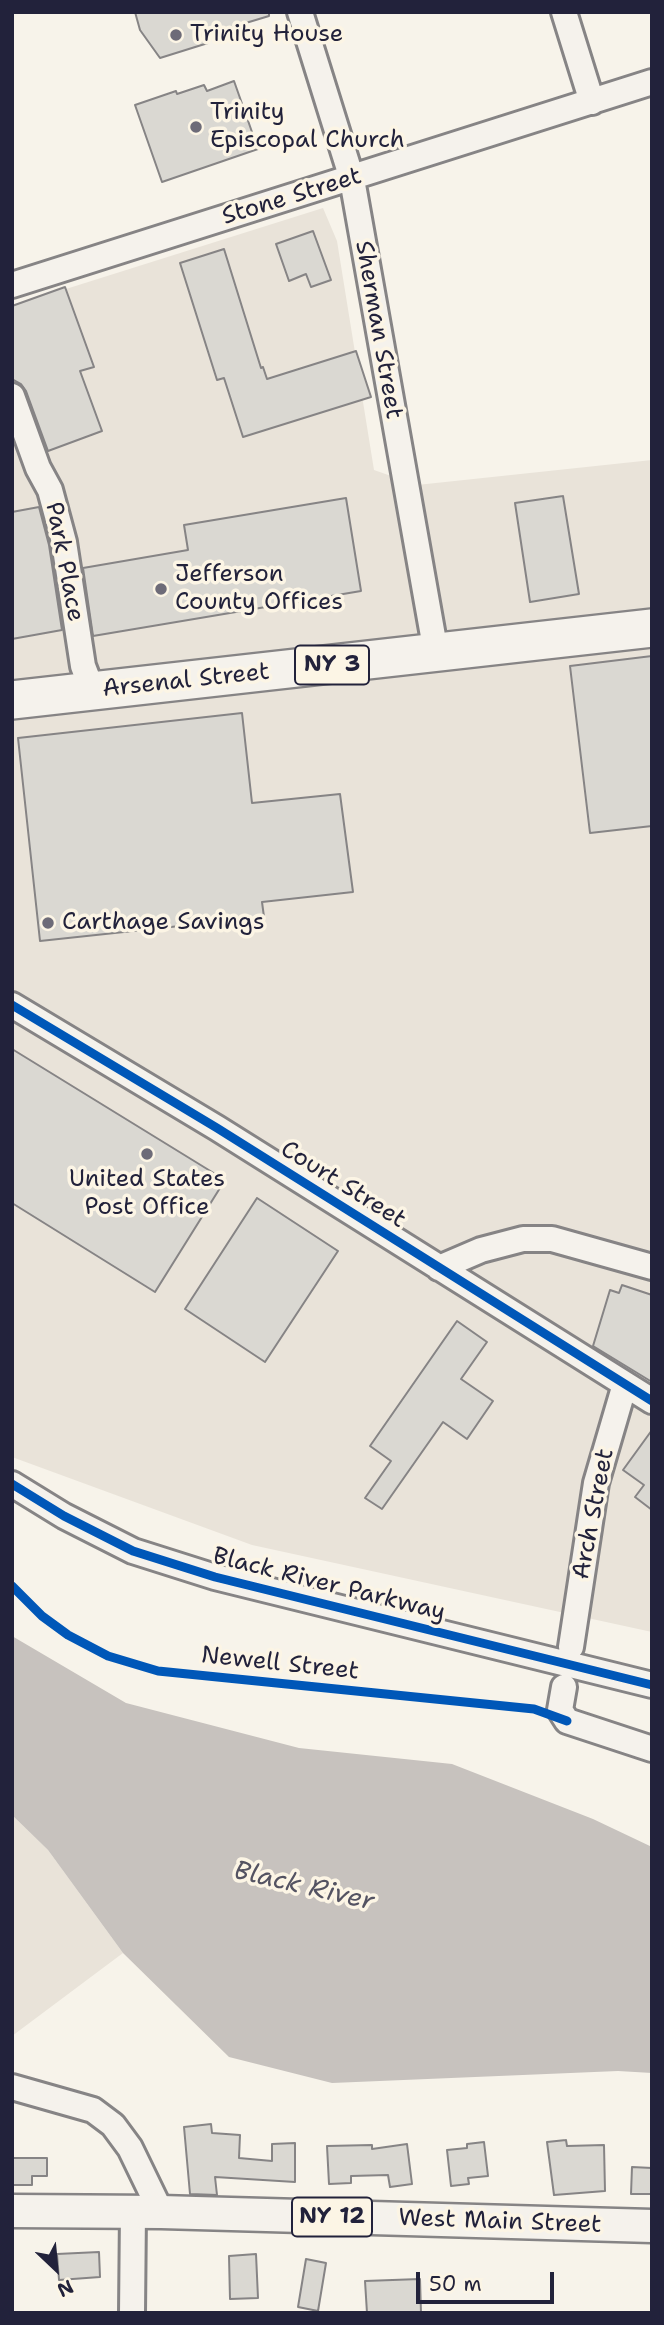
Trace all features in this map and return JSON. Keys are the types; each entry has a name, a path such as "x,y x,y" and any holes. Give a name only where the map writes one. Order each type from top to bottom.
{"highway":[{"name":"Arsenal Street","path":"12,701 652,628"}],"main road":[{"name":"West Main Street","path":"12,2211 147,2212 652,2226"}],"street":[{"name":"Sherman Street","path":"300,12 352,179 436,653"},
{"path":"564,12 592,102"},
{"name":"Stone Street","path":"12,285 652,82"},
{"name":"Park Place","path":"12,396 38,468 50,490 64,542 83,666 93,692"},
{"name":"Court Street","path":"12,1005 217,1128 652,1401"},
{"path":"439,1268 481,1250 523,1239 552,1239 652,1267"},
{"name":"Arch Street","path":"570,1647 596,1483 625,1384"},
{"name":"Black River Parkway","path":"12,1484 64,1516 133,1551 215,1577 652,1685"},
{"path":"564,1686 560,1710 568,1721 652,1749"},
{"path":"12,2087 93,2110 113,2125 130,2148 147,2212 132,2313"}],"shaded area":[{"path":"323,208 337,241 374,470 417,485 652,460 652,1632 252,1545 12,1457 12,306"},
{"path":"12,1815 48,1850 123,1953 12,2036"}],"water":[{"name":"Black River","path":"12,1636 126,1703 299,1748 452,1764 593,1819 652,1847 652,2073 618,2071 332,2083 229,2057 123,1953 48,1850 12,1815"}],"building":[{"name":"Trinity House","path":"135,12 269,12 269,16 206,35 208,43 160,58 140,30"},
{"name":"Trinity Episcopal Church","path":"234,81 258,149 162,182 135,105 176,91 177,94 204,85 207,91"},
{"path":"313,231 331,280 311,287 306,274 289,281 276,244"},
{"path":"224,249 261,368 263,367 267,379 356,351 371,397 243,437 224,378 217,380 180,263"},
{"path":"65,287 94,367 80,371 102,431 48,451 26,391 12,379 12,306"},
{"path":"563,496 579,594 530,602 515,503"},
{"path":"346,498 361,591 93,636 83,568 188,550 184,525"},
{"path":"39,507 49,545 62,630 12,639 12,512"},
{"path":"652,656 652,826 590,833 570,666"},
{"path":"242,713 252,803 340,794 353,892 262,902 264,917 40,941 18,738"},
{"path":"12,1049 225,1180 155,1292 12,1203"},
{"path":"257,1198 338,1251 265,1362 185,1309"},
{"path":"622,1285 652,1295 652,1382 593,1346 610,1290 619,1293"},
{"path":"457,1321 487,1342 461,1379 493,1401 467,1439 443,1422 382,1509 365,1498 391,1461 370,1446"},
{"path":"652,1430 652,1510 635,1497 644,1485 623,1470"},
{"path":"211,2124 212,2133 240,2135 239,2158 272,2161 272,2144 295,2143 295,2182 215,2177 217,2195 190,2194 184,2127"},
{"path":"566,2140 567,2146 604,2145 605,2191 554,2195 547,2142"},
{"path":"484,2142 488,2176 468,2178 469,2184 451,2186 447,2150 467,2148 467,2144"},
{"path":"407,2144 412,2184 390,2187 388,2175 351,2176 351,2183 329,2184 327,2146 372,2145 372,2149"},
{"path":"12,2158 47,2158 47,2176 32,2176 32,2185 12,2185"},
{"path":"632,2167 652,2168 652,2194 631,2194"},
{"path":"99,2252 100,2277 59,2280 57,2254"},
{"path":"256,2254 258,2298 230,2299 229,2256"},
{"path":"306,2259 326,2263 318,2311 298,2307"},
{"path":"420,2279 421,2313 367,2313 365,2281"}],"cycle path":[{"path":"12,1005 217,1128 652,1401"},
{"path":"12,1484 64,1516 133,1551 215,1577 652,1685"},
{"name":"Newell Street","path":"12,1586 42,1616 68,1635 108,1656 158,1671 534,1709 567,1721"}],"place":[{"name":"Trinity House","path":"176,35"},
{"name":"Trinity Episcopal Church","path":"196,127"},
{"name":"Jefferson County Offices","path":"161,589"},
{"name":"Carthage Savings","path":"48,923"},
{"name":"United States Post Office","path":"147,1154"}]}
